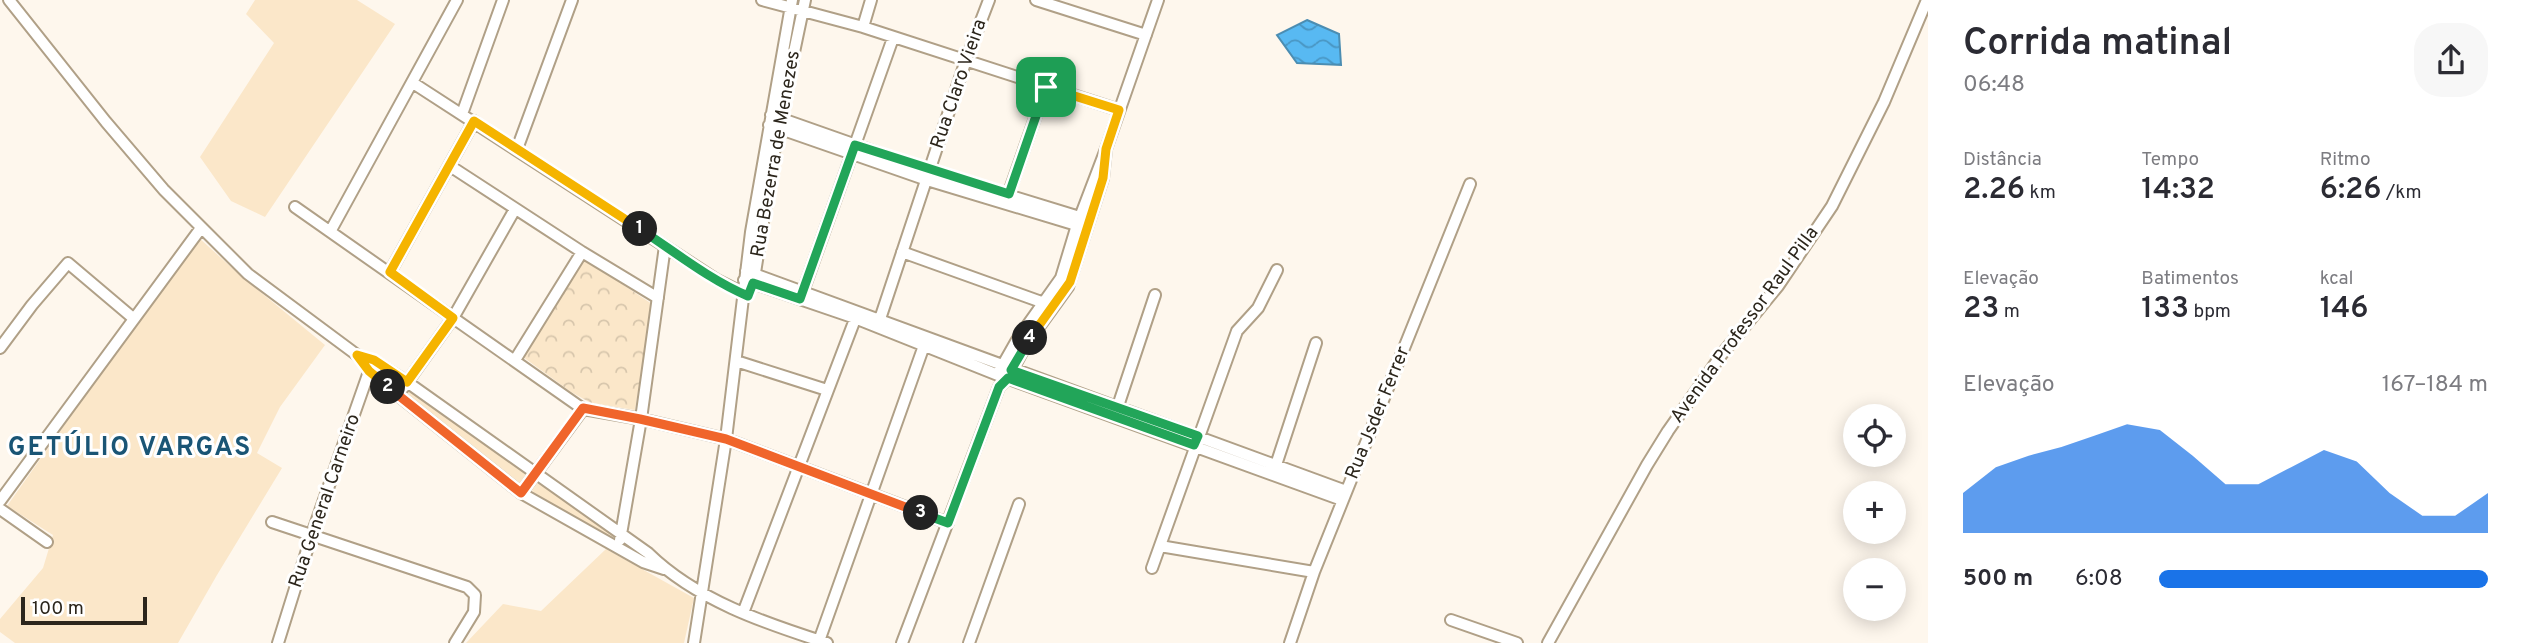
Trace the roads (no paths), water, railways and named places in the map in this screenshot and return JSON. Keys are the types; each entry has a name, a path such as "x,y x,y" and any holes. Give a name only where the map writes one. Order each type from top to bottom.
{"street":[{"path":"9,0 164,190 248,274 371,366 398,396 521,493 618,549 664,569"},
{"path":"331,230 457,0"},
{"path":"462,114 503,0"},
{"path":"517,149 572,0"},
{"path":"762,0 803,5 817,13 1119,110"},
{"path":"863,27 871,0"},
{"name":"Rua Claro Vieira","path":"878,323 966,60 989,0"},
{"path":"1037,0 1146,35"},
{"path":"902,643 1004,375 1021,342 1048,305 1061,278 1083,222 1158,0"},
{"name":"Avenida Professor Raul Pilla","path":"1548,643 1668,431 1721,354 1778,286 1832,206 1884,102 1927,0"},
{"name":"Rua Bezerra de Menezes","path":"694,643 745,298 788,48 791,2"},
{"name":"Rua Bezerra de Menezes","path":"788,48 803,5"},
{"path":"802,295 893,38"},
{"path":"413,83 745,298"},
{"path":"1007,199 1046,87"},
{"path":"390,272 474,121"},
{"path":"775,122 928,175 1083,222"},
{"path":"450,166 658,298"},
{"name":"Rua Jsder Ferrer","path":"1290,643 1344,495 1470,184"},
{"path":"295,207 583,408 726,439 948,523"},
{"path":"398,396 453,318 515,209"},
{"path":"0,501 201,228"},
{"path":"618,549 665,246"},
{"path":"515,360 582,252"},
{"path":"902,252 1048,305"},
{"path":"0,348 32,304 68,263 133,318"},
{"path":"1152,568 1237,331 1258,308 1277,270"},
{"path":"750,277 878,323 1004,375 1196,440 1344,495"},
{"path":"1116,412 1155,295"},
{"path":"743,613 856,315"},
{"path":"371,366 407,382 648,553 664,569 703,594 743,613 823,642 925,343"},
{"path":"1275,469 1316,344"},
{"path":"736,361 827,390"},
{"name":"Rua General Carneiro","path":"278,643 312,534 371,366"},
{"path":"521,493 583,408"},
{"path":"969,643 1019,504"},
{"path":"0,509 47,542"},
{"path":"272,522 467,587 475,596 474,612 456,643"},
{"path":"1160,546 1314,572"},
{"path":"1451,620 1517,643"}],"water":[{"path":"1307,20 1339,34 1341,65 1297,63 1277,35"}],"district":[{"name":"GETÚLIO VARGAS","path":"130,448"}]}
